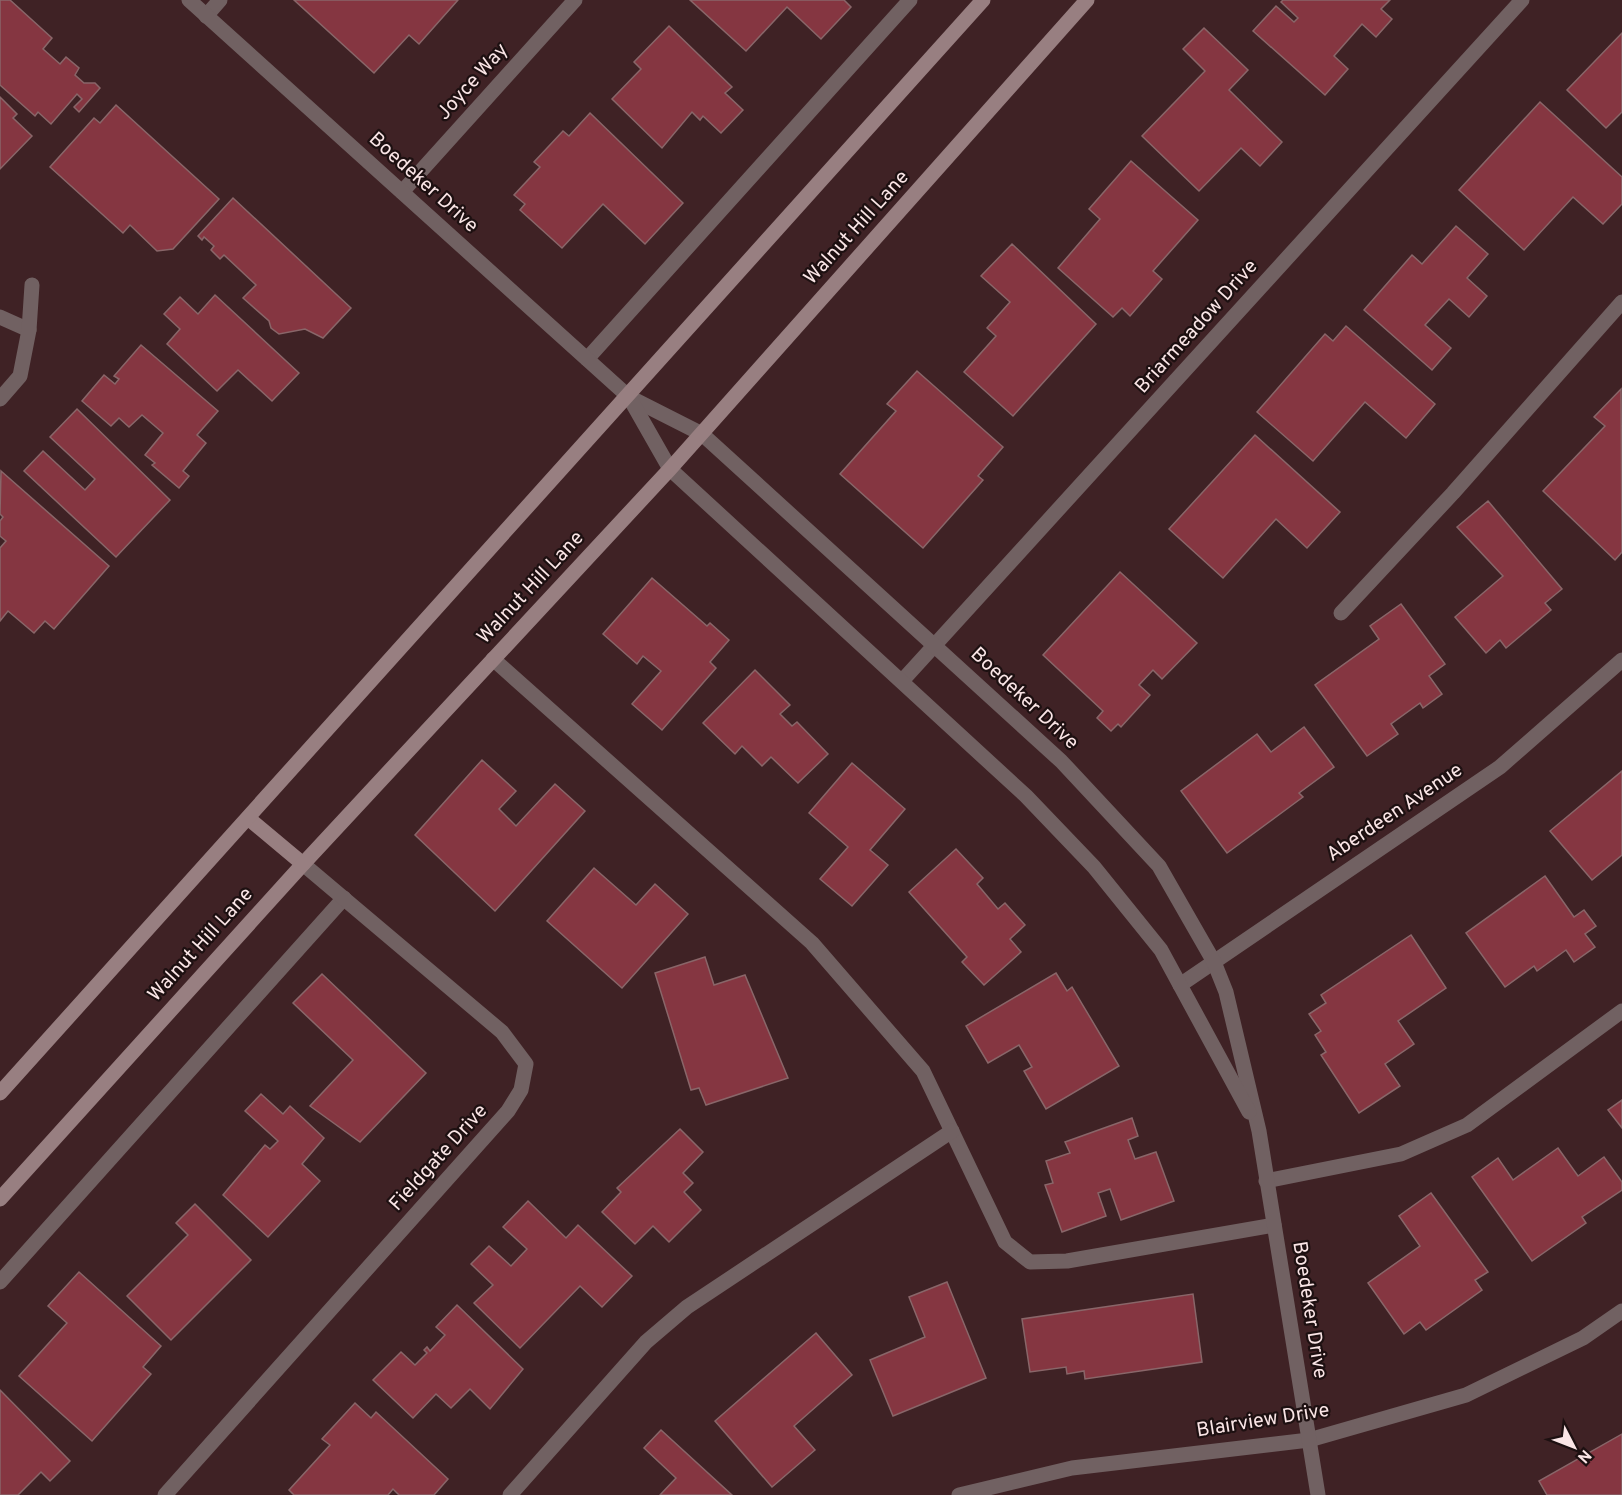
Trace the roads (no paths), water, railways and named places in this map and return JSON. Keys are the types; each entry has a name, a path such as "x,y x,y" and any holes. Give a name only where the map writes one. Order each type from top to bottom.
{"main road":[{"path":"0,1093 629,397 983,0"},
{"name":"Walnut Hill Lane","path":"0,1199 303,864 702,434 1087,0"},
{"path":"248,818 303,864"}],"street":[{"name":"Boedeker Drive","path":"189,0 629,397 702,434 1061,761 1159,866 1214,962 1226,992 1258,1131 1318,1495"},
{"path":"206,16 220,0"},
{"name":"Joyce Way","path":"402,192 575,0"},
{"path":"587,359 910,0"},
{"name":"Briarmeadow Drive","path":"902,681 1522,0"},
{"path":"0,399 20,376 28,330 32,285"},
{"path":"1341,613 1453,493 1622,302"},
{"path":"0,317 28,330"},
{"name":"Boedeker Drive","path":"629,397 670,469 1026,796 1094,867 1161,950 1258,1131"},
{"path":"493,659 812,943 923,1071 1005,1242 1030,1262 1067,1261 1274,1225"},
{"name":"Aberdeen Avenue","path":"1180,985 1500,767 1622,660"},
{"name":"Fieldgate Drive","path":"165,1495 508,1111 521,1090 526,1064 502,1032 303,864"},
{"path":"0,1282 344,898"},
{"path":"1266,1180 1401,1154 1467,1125 1622,1011"},
{"path":"510,1495 646,1342 687,1306 952,1131"},
{"name":"Blairview Drive","path":"959,1495 1072,1468 1309,1440 1466,1395 1583,1338 1622,1311"}]}
